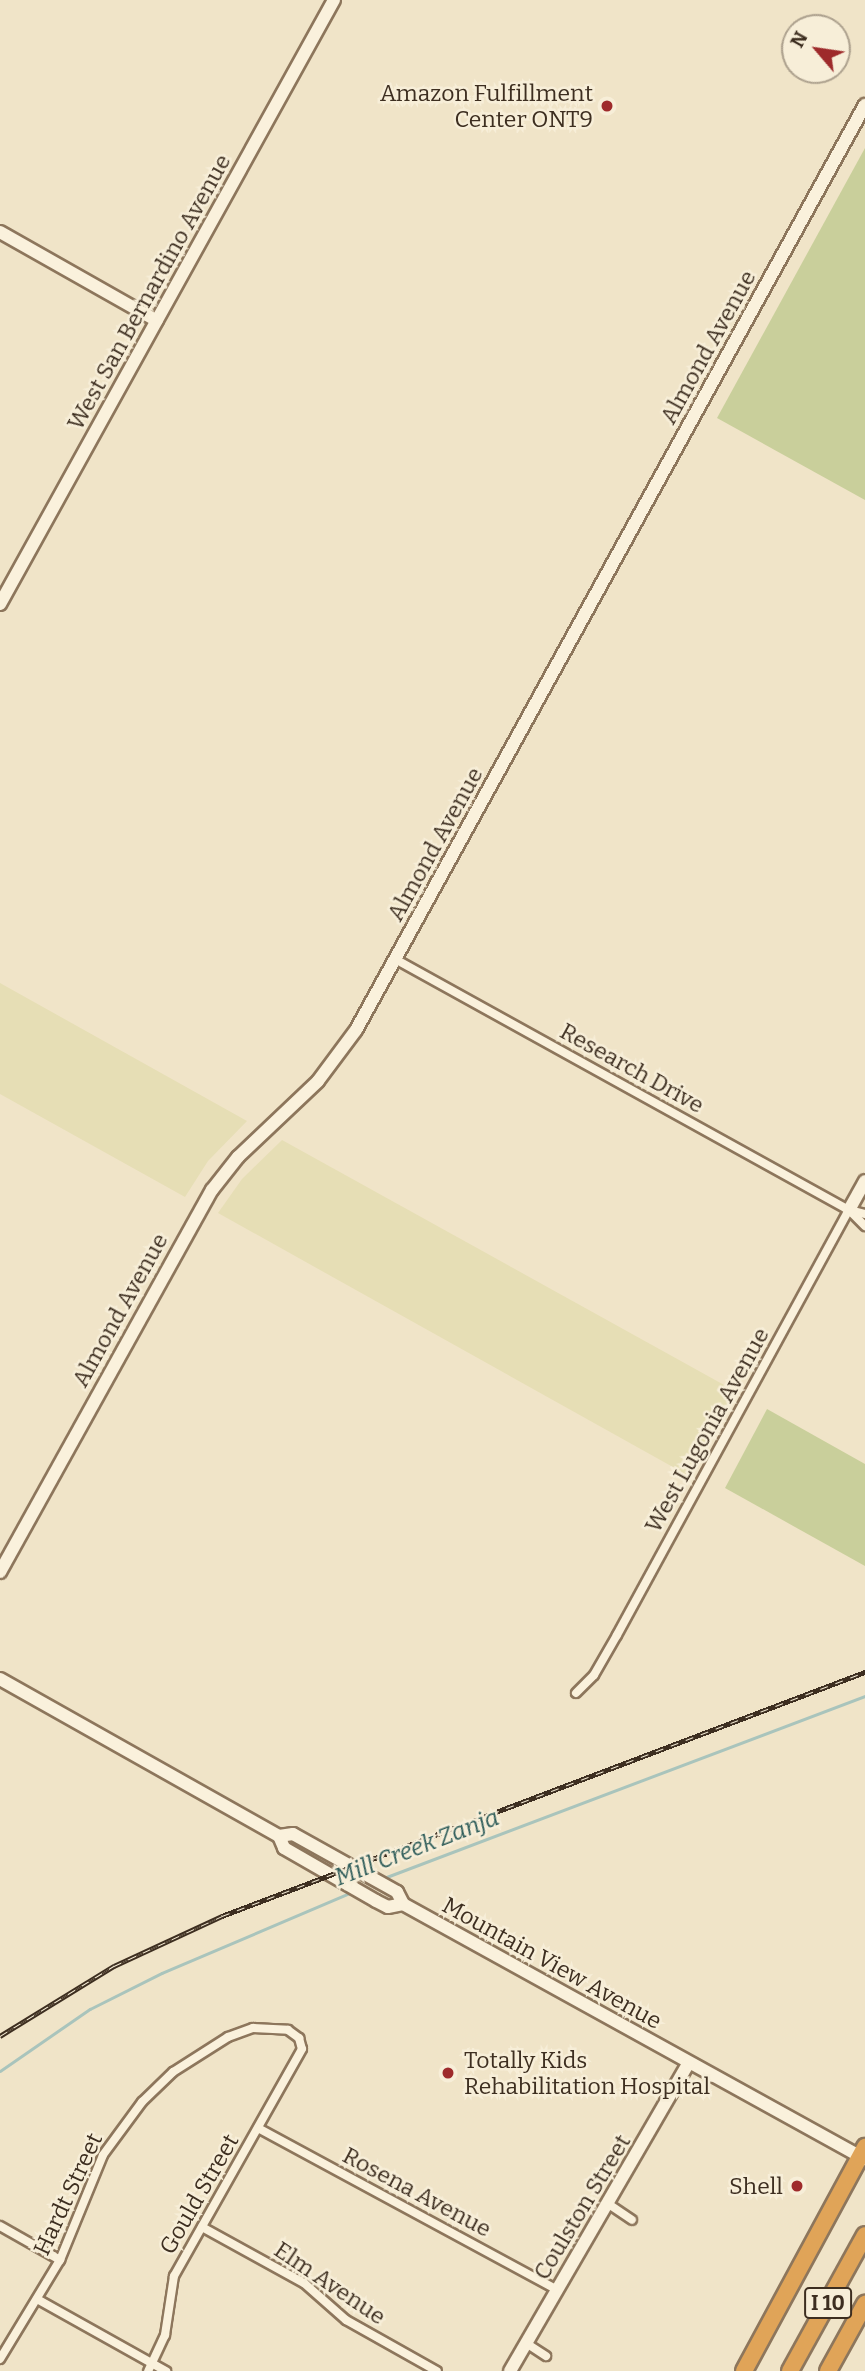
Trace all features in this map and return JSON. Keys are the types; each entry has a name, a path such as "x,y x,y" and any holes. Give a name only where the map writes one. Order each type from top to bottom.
{"highway":[{"path":"744,2371 863,2154"},
{"name":"I 10","path":"790,2371 865,2235"},
{"name":"I 10","path":"828,2371 865,2304"}],"street":[{"name":"West San Bernardino Avenue","path":"0,604 334,0"},
{"name":"Almond Avenue","path":"0,1572 212,1190 238,1157 332,1065 396,959 865,105"},
{"path":"0,232 157,321"},
{"name":"Research Drive","path":"396,959 849,1210 865,1214"},
{"name":"West Lugonia Avenue","path":"576,1693 594,1675 617,1635 865,1181"},
{"name":"Research Drive","path":"849,1210 865,1226"},
{"name":"Mountain View Avenue","path":"0,1679 279,1836 293,1835 397,1892 403,1905 688,2064 863,2154"},
{"name":"Mountain View Avenue","path":"279,1836 284,1848 376,1901 388,1907 403,1905"},
{"name":"Hardt Street","path":"0,2359 60,2260 103,2155 157,2086 210,2047 242,2031 276,2027 293,2032 301,2042"},
{"name":"Gould Street","path":"150,2367 167,2325 173,2281 298,2057 301,2042"},
{"name":"Coulston Street","path":"509,2371 688,2064"},
{"name":"Rosena Avenue","path":"258,2128 557,2290"},
{"path":"607,2203 632,2220"},
{"path":"0,2226 60,2260"},
{"name":"Elm Avenue","path":"202,2227 304,2283 346,2320 437,2371"},
{"path":"37,2299 150,2367 166,2371"},
{"path":"526,2343 546,2356"}],"shaded area":[{"path":"0,983 247,1121 208,1161 185,1197 0,1094"},
{"path":"282,1140 735,1391 689,1476 218,1213 242,1179"}],"green space":[{"path":"865,148 865,500 717,418"},
{"path":"767,1409 865,1464 865,1566 725,1488"}],"waterway":[{"name":"Mill Creek Zanja","path":"384,1878 865,1696"},
{"name":"Mill Creek Zanja","path":"0,2071 90,2009 162,1973 352,1892"}],"railway":[{"path":"0,2036 114,1966 222,1916 865,1672"}],"place":[{"name":"Amazon Fulfillment Center ONT9","path":"607,106"},
{"name":"Totally Kids Rehabilitation Hospital","path":"448,2073"},
{"name":"Shell","path":"797,2186"}]}
